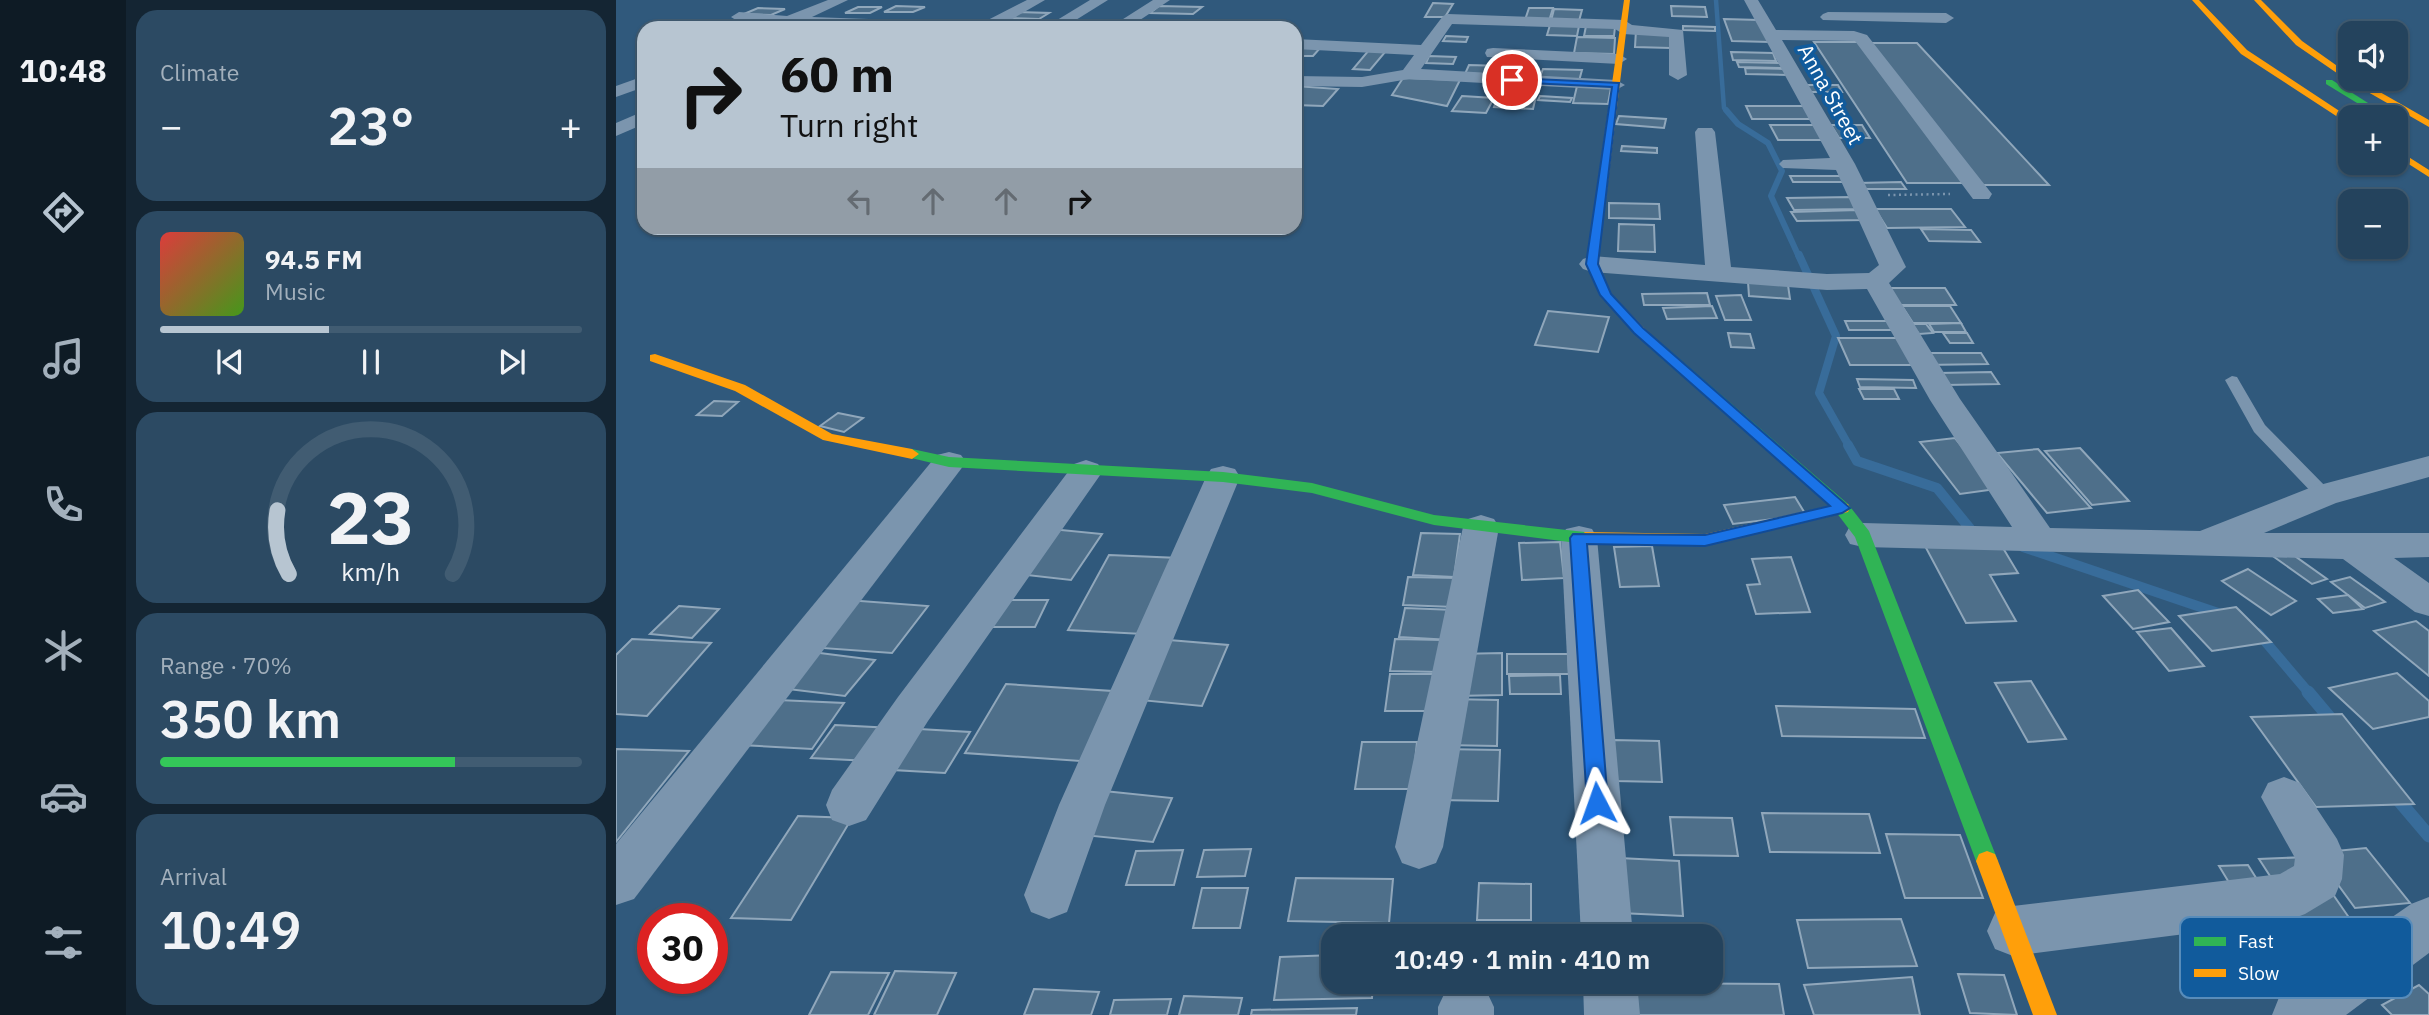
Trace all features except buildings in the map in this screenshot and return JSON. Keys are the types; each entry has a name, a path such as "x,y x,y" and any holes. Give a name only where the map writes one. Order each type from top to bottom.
{"main road":[{"path":"2195,0 2244,52 2338,114"},
{"path":"2257,0 2299,43 2338,69"},
{"path":"1623,1 1623,27 1592,264 1606,295 1639,331 1852,522 2045,1015"},
{"path":"2308,69 2366,105"},
{"path":"2373,91 2429,124"},
{"path":"2408,160 2429,174"},
{"path":"655,358 740,388 828,437 949,462 1223,477 1312,488 1434,520 1578,538 1705,540 1852,522"}],"street":[{"path":"739,17 789,21 841,0"},
{"path":"998,21 1038,0"},
{"path":"1064,21 1101,0"},
{"path":"1128,21 1163,0"},
{"name":"Anna Street","path":"1751,0 1769,23 1844,164 1790,164"},
{"path":"855,21 882,9"},
{"path":"927,21 945,12"},
{"path":"1814,18 1946,18"},
{"path":"1409,74 1423,50 1448,19 1623,27 1677,33 1678,75"},
{"path":"1769,23 1861,38 1981,194"},
{"path":"1302,38 1314,25"},
{"path":"1362,47 1377,28"},
{"path":"1302,44 1423,50"},
{"path":"1493,54 1619,59"},
{"path":"1302,81 1362,82 1409,74 1616,85"},
{"path":"616,92 637,84"},
{"path":"616,130 637,120"},
{"path":"1705,132 1719,274"},
{"path":"1592,264 1811,280 1875,281 1893,267 1844,164"},
{"path":"1875,281 1945,400 2040,541"},
{"path":"616,882 949,462"},
{"path":"2204,544 2324,495 2429,466"},
{"path":"849,805 937,675 1086,471"},
{"path":"1049,895 1119,717 1223,477"},
{"path":"1852,522 2040,541 2351,547 2429,545"},
{"path":"1419,848 1481,527"},
{"path":"1578,538 1605,924"},
{"path":"2351,547 2429,602"},
{"path":"2013,931 2287,897 2317,879 2320,855 2284,797"},
{"path":"2412,934 2429,922"},
{"path":"1611,994 1612,1015"},
{"path":"2300,1015 2324,998"}],"lane":[{"path":"2232,380 2253,422 2324,495"}],"path":[{"path":"1859,195 1981,194"}],"waterway":[{"path":"1716,0 1726,110"},
{"path":"1726,110 1738,124 1768,143 1782,171 1771,196 1799,257"},
{"path":"1799,255 1836,336 1819,393 1849,446"},
{"path":"1848,445 1857,461 1937,488 1972,531 1978,533"},
{"path":"2023,547 2224,615"},
{"path":"2258,633 2309,693"},
{"path":"2308,692 2334,723"},
{"path":"2395,796 2429,836"}],"traffic: fast":[{"path":"2329,82 2366,105"},
{"path":"1655,345 1842,508 1863,535 1987,861"},
{"path":"912,454 949,462 1223,477 1312,488 1434,520 1585,538"}],"traffic: slow":[{"path":"1627,0 1592,264 1606,295 1655,345"},
{"path":"2195,0 2244,52 2338,114"},
{"path":"2257,0 2299,43 2338,70"},
{"path":"2373,91 2429,124"},
{"path":"2408,160 2429,174"},
{"path":"655,358 740,388 828,437 912,454"},
{"path":"1585,538 1705,540 1842,508"},
{"path":"1987,861 2045,1015"}],"route":[{"path":"1512,80 1616,85 1592,264 1606,295 1639,331 1842,508 1705,540 1578,538 1597,803"}]}
